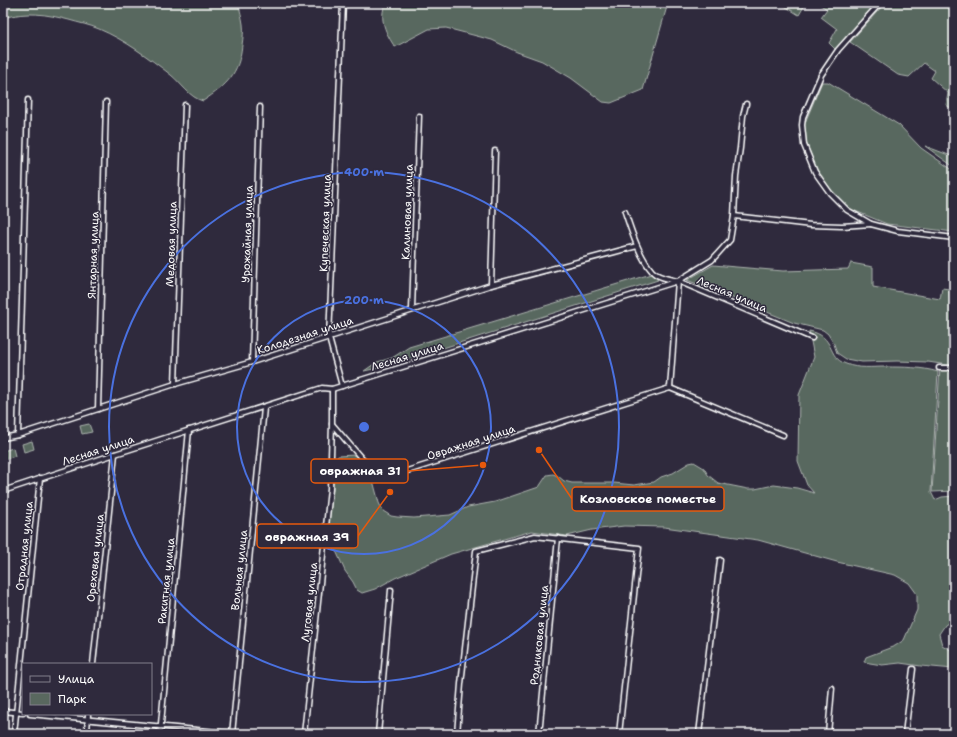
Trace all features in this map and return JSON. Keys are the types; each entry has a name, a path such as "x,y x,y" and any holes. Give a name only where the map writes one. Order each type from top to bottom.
{"street":[{"name":"Купеческая улица","path":"342,386 329,338 343,3"},
{"path":"880,3 838,50 821,75 803,117 802,125 804,146 815,172 830,193 847,210 871,224 898,231 954,238"},
{"path":"18,435 28,100"},
{"name":"Янтарная улица","path":"98,409 106,102"},
{"path":"625,212 637,246 653,272 665,278 678,281 712,260 730,240 734,216 736,176 743,116 746,104"},
{"name":"Медовая улица","path":"175,384 185,105"},
{"name":"Урожайная улица","path":"252,362 260,107"},
{"name":"Калиновая улица","path":"412,309 419,116"},
{"path":"491,285 495,151"},
{"path":"734,216 811,225 842,226 871,224"},
{"name":"Колодезная улица","path":"3,438 18,435 175,384 329,338 412,309 491,285 637,246"},
{"path":"678,281 670,388 783,435"},
{"name":"Лесная улица","path":"3,491 190,430 264,408 322,388 332,389 342,386 678,281 812,338"},
{"path":"939,368 954,368"},
{"name":"Овражная улица","path":"332,424 380,478 388,477 670,388"},
{"path":"332,389 332,424"},
{"name":"Вольная улица","path":"232,734 264,408"},
{"name":"Луговая улица","path":"304,734 330,489 332,424"},
{"name":"Ракитная улица","path":"160,734 190,430"},
{"name":"Ореховая улица","path":"94,663 115,454"},
{"name":"Отрадная улица","path":"14,734 40,478"},
{"path":"457,734 476,551 534,536 639,548 619,734"},
{"name":"Родниковая улица","path":"539,734 558,538"},
{"path":"699,734 720,560"},
{"path":"378,734 391,590"},
{"path":"905,734 913,669"},
{"path":"828,734 832,688"},
{"path":"3,712 22,713"},
{"path":"42,715 238,734"},
{"path":"87,734 88,715"}],"green space":[{"path":"3,3 238,3 242,16 243,37 238,64 235,71 225,84 203,101 190,94 171,75 145,55 109,33 88,25 44,15 28,14 3,18"},
{"path":"386,3 668,3 643,90 611,103 603,102 571,78 542,61 517,52 492,40 446,28 429,29 395,47 384,26 383,14"},
{"path":"784,3 806,3 799,15 783,5"},
{"path":"817,3 876,3 836,50 829,43 837,29 821,17 827,9"},
{"path":"885,3 954,3 954,110 946,105 948,93 931,78 935,71 924,63 909,77 898,75 850,42"},
{"path":"822,82 828,82 899,125 921,148 954,171 954,232 887,224 848,208 832,191 817,170 807,145 804,125"},
{"path":"925,146 954,157 954,167"},
{"path":"851,263 873,267 873,287 940,299 942,288 949,289 950,298 954,299 954,366 928,362 862,362 846,359 837,353 828,334 823,330 794,323 687,280 713,265 783,271 848,269"},
{"path":"651,274 658,280 383,367 364,371 377,362 392,358 409,347"},
{"path":"809,331 823,337 836,357 840,361 851,366 912,368 938,372 931,492 935,500 942,497 954,496 954,619 945,625 939,634 942,645 954,652 954,669 900,663 882,665 864,662 866,657 895,646 904,640 917,610 917,594 909,583 895,575 837,562 758,540 664,527 624,526 592,530 567,536 532,531 451,554 395,578 375,589 362,593 357,590 345,571 337,553 327,540 328,517 332,498 331,477 333,461 338,456 355,455 371,473 379,503 383,511 391,516 397,517 414,518 450,515 468,507 495,502 539,487 547,475 553,474 564,481 572,483 614,483 634,485 654,482 689,463 694,462 704,468 708,475 718,483 748,489 774,485 797,488 814,493 807,485 798,461 799,395 814,357"},
{"path":"940,368 954,370 954,491 932,492"},
{"path":"89,424 92,432 82,434 80,426"},
{"path":"32,441 34,449 24,452 22,444"},
{"path":"13,448 15,456 6,459 3,451"}],"place":[{"name":"Козловское поместье","path":"539,450"},
{"name":"овражная 31","path":"483,465"},
{"name":"овражная 39","path":"390,492"}]}
